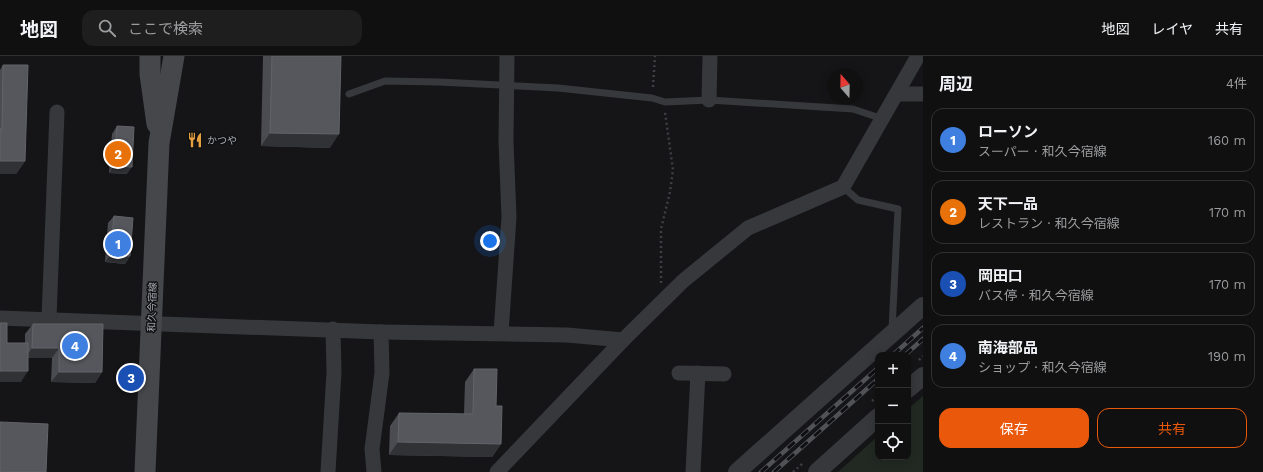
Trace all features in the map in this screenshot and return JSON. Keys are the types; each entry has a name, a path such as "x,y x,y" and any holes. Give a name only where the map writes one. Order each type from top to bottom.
{"main road":[{"name":"和久今宿線","path":"150,56 150,74 159,143"},
{"name":"和久今宿線","path":"146,472 159,143 174,56"}],"street":[{"path":"501,333 509,217 506,85 507,56"},
{"path":"709,100 710,56"},
{"path":"497,472 623,340 683,281 748,228 843,187 918,56"},
{"path":"897,94 923,94"},
{"path":"49,318 57,112"},
{"path":"737,472 923,306"},
{"path":"0,318 49,318 152,325 333,329 381,332 567,335 623,340"},
{"path":"328,472 334,372 333,329"},
{"path":"374,472 372,449 382,373 381,332"},
{"path":"680,373 724,374"},
{"path":"693,472 698,373"},
{"path":"909,388 923,376"},
{"path":"817,472 875,420"}],"lane":[{"path":"349,94 385,81 506,85 558,88 652,98 665,102 709,100 853,109 883,118"},
{"path":"843,187 858,200 898,209 892,334"}],"path":[{"path":"652,98 655,56"},
{"path":"663,300 660,265 661,229 670,192 673,170 665,102"}],"shaded area":[{"path":"923,396 923,472 838,472 875,439 875,460 911,460 911,406"}],"building":[{"path":"272,56 341,56 339,134 270,133"},
{"path":"3,65 28,65 25,161 0,161"},
{"path":"117,126 134,127 132,167 114,166"},
{"path":"114,216 133,218 130,256 110,255"},
{"path":"0,323 7,323 7,343 28,343 28,371 0,371"},
{"path":"33,324 103,324 102,372 59,372 59,348 32,348"},
{"path":"474,369 497,369 496,406 502,406 501,444 398,442 399,413 473,414"},
{"path":"0,422 48,424 46,472 0,472"}],"railway":[{"path":"896,352 923,328"},
{"path":"908,352 923,339"},
{"path":"761,472 875,371"},
{"path":"774,472 875,382"}],"place":[{"name":"かつや","path":"195,140"},
{"name":"天下一品","path":"118,154"},
{"name":"ローソン","path":"118,244"},
{"name":"南海部品","path":"75,346"},
{"name":"岡田口","path":"131,378"}]}
